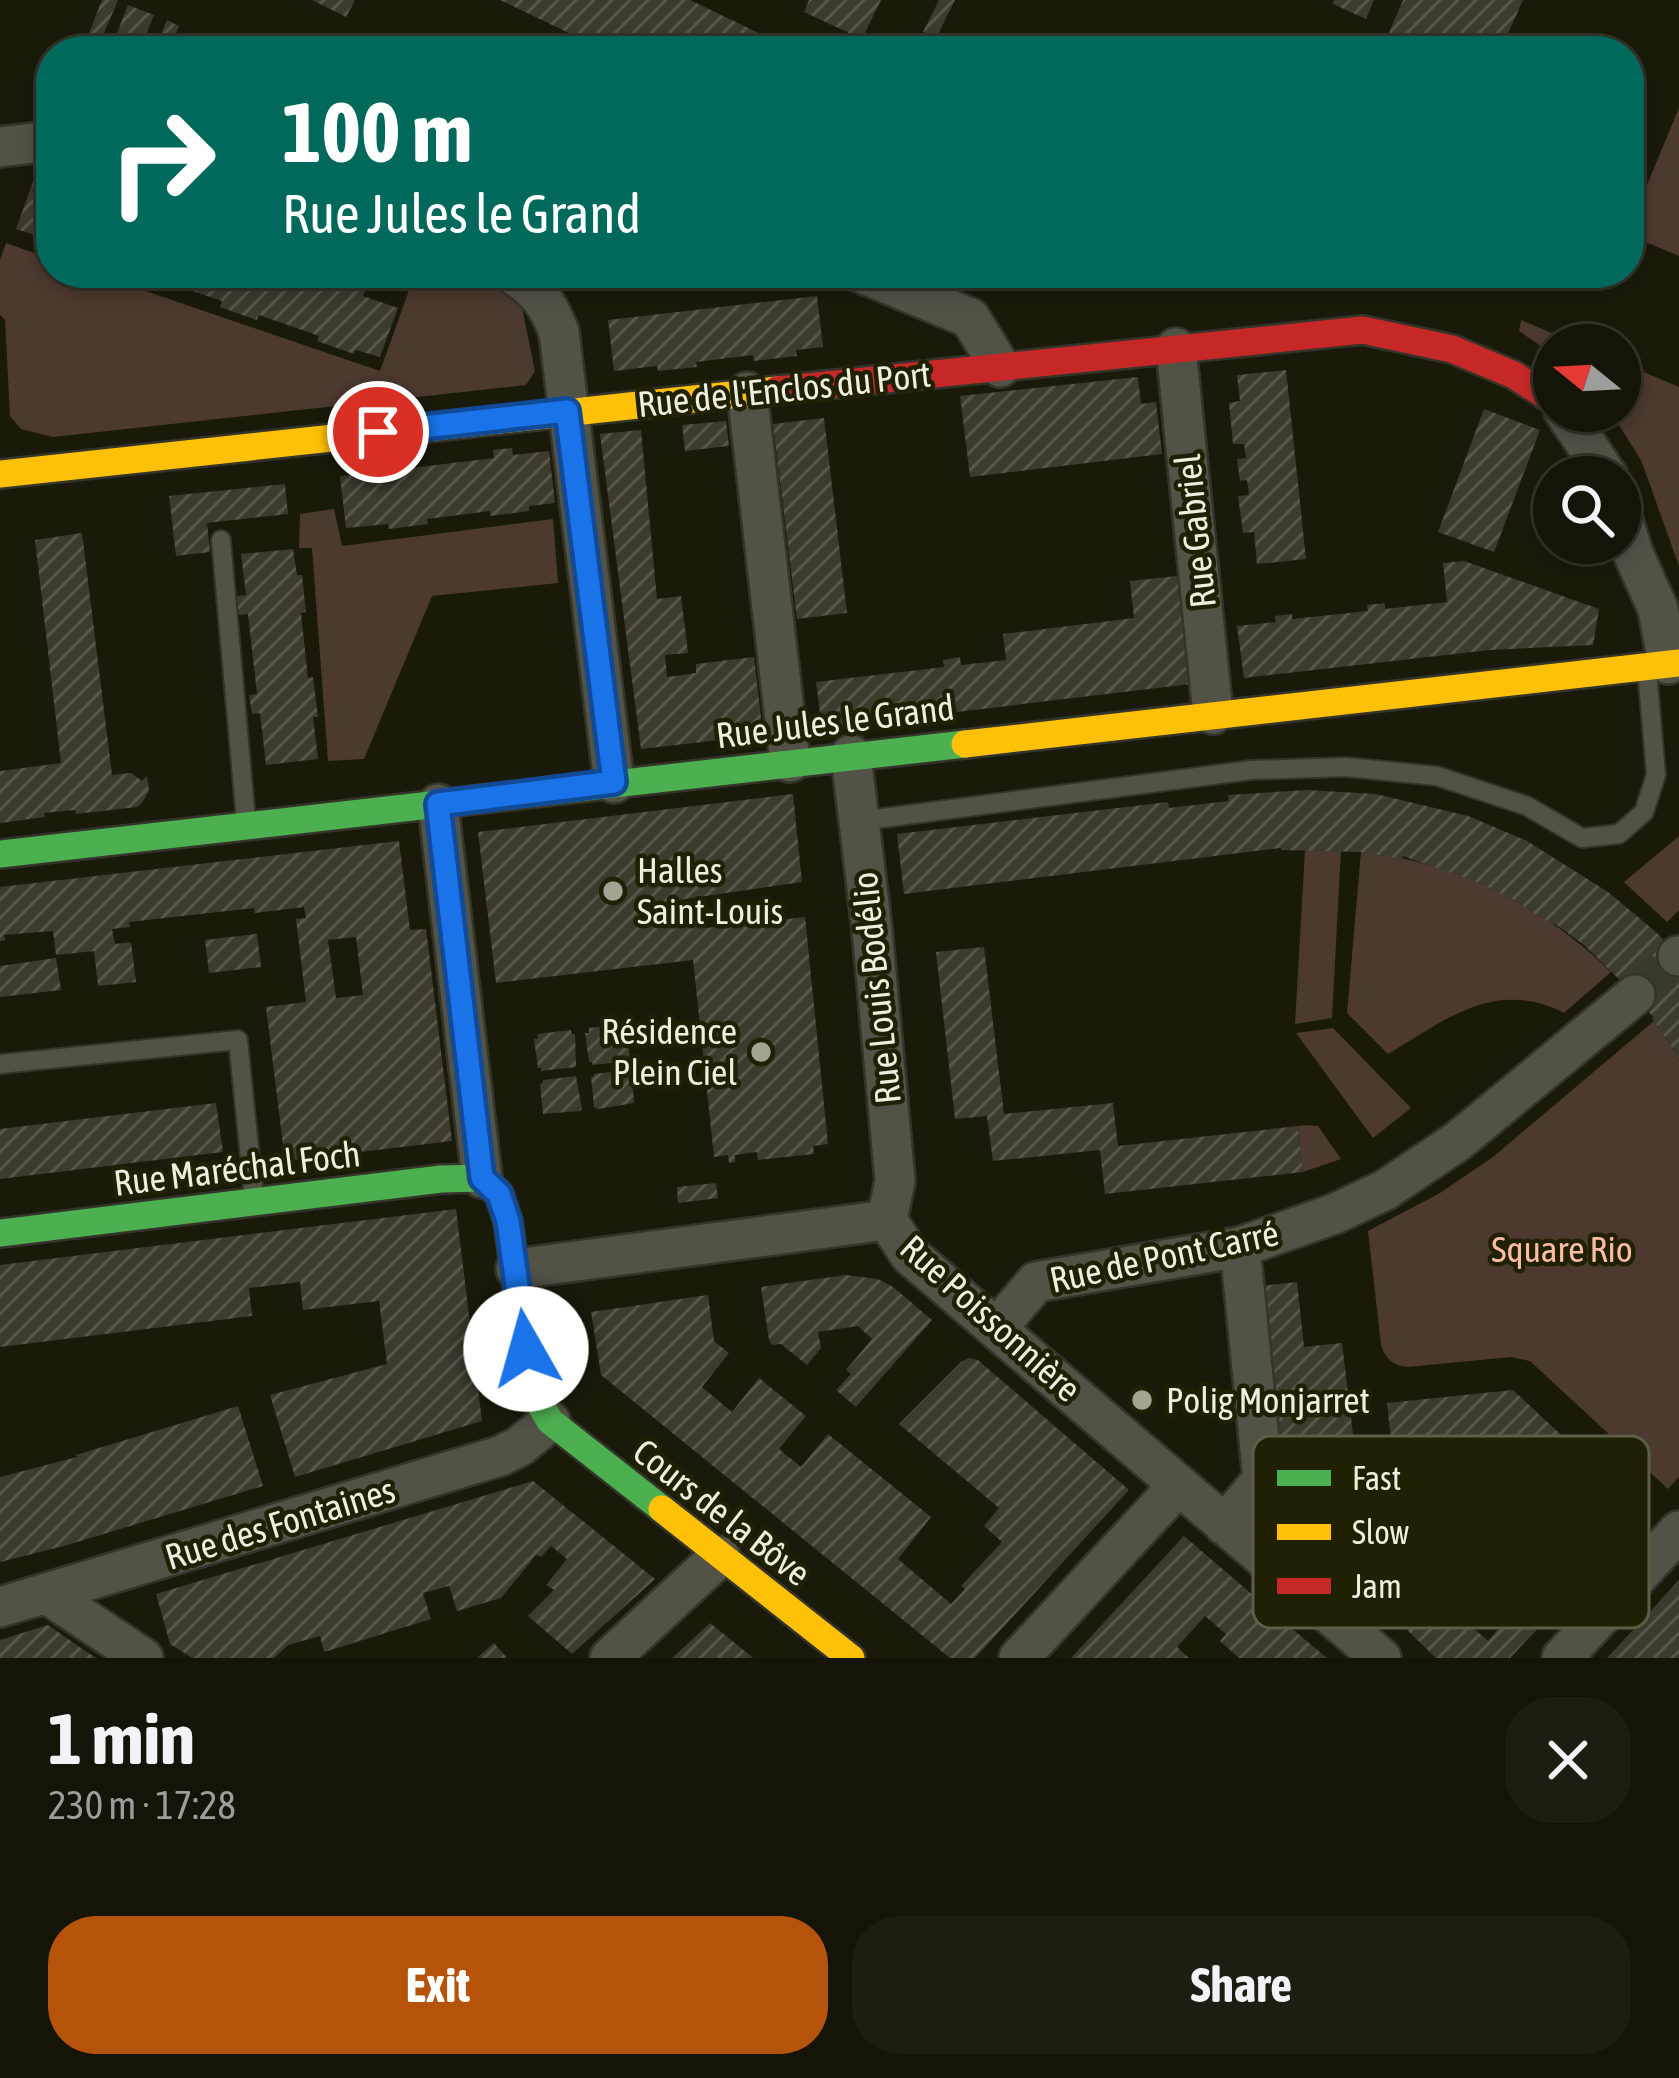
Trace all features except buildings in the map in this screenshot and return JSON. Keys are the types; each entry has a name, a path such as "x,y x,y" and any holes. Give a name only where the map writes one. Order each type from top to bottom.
{"street":[{"path":"0,147 36,143"},
{"path":"533,288 548,304 559,332 588,626 614,782"},
{"path":"898,288 970,318 1000,367"},
{"name":"Rue de l'Enclos du Port","path":"0,474 747,392 1364,331 1452,349 1533,387"},
{"name":"Rue Gabriel","path":"1176,348 1213,714"},
{"path":"747,392 790,762"},
{"path":"0,450 0,474"},
{"path":"1638,564 1658,609 1664,664"},
{"name":"Rue Jules le Grand","path":"0,854 246,826 397,801 438,804 1664,664"},
{"name":"Rue Louis Bodélio","path":"851,755 895,1181 887,1220"},
{"path":"438,804 482,1178 502,1201 508,1221 531,1389 550,1420"},
{"name":"Rue de Pont Carré","path":"997,1328 1036,1282 1240,1247 1334,1214 1384,1190 1458,1141 1635,995"},
{"name":"Rue Maréchal Foch","path":"0,1232 482,1178"},
{"name":"Rue Poissonnière","path":"516,1269 887,1220 910,1255 1253,1550"},
{"path":"1240,1247 1258,1436"},
{"name":"Cours de la Bôve","path":"550,1420 851,1658"},
{"name":"Rue des Fontaines","path":"0,1607 500,1456 550,1420"},
{"path":"1019,1658 1178,1486"},
{"path":"1224,1525 1253,1491"},
{"path":"1649,1564 1679,1531"},
{"path":"610,1658 720,1556"},
{"path":"46,1594 143,1658"},
{"name":"Rue Poissonnière","path":"1346,1628 1381,1658"},
{"path":"1562,1658 1590,1628"}],"lane":[{"path":"221,540 246,826"},
{"path":"860,821 1251,770 1346,767 1438,776 1527,806 1582,838 1618,834 1644,812 1656,775 1664,664"},
{"path":"0,1064 238,1040 254,1202"}],"green space":[{"path":"1679,108 1679,256 1644,241 1644,192"},
{"path":"6,243 36,254 36,288 137,288 380,371 410,288 495,288 521,303 535,371 526,385 53,437 21,429 10,416 0,260"},
{"path":"1521,320 1533,325 1533,341 1519,331"},
{"path":"1641,371 1679,387 1679,566 1641,456 1623,432 1641,432"},
{"path":"334,509 342,546 553,519 558,583 432,596 364,759 328,761 312,548 299,548 300,514"},
{"path":"1679,836 1679,910 1667,922 1624,882"},
{"path":"1305,850 1341,850 1332,1018 1295,1024"},
{"path":"1361,852 1431,866 1496,891 1556,926 1611,972 1564,1013 1539,1003 1494,1001 1451,1016 1388,1054 1347,1013"},
{"name":"Square Rio","path":"1654,1021 1679,1058 1679,1477 1668,1489 1649,1471 1649,1436 1611,1436 1530,1361 1511,1357 1408,1367 1390,1361 1385,1354 1368,1231 1440,1193 1493,1157"},
{"path":"1333,1028 1411,1108 1373,1138 1296,1033"},
{"path":"1298,1126 1318,1126 1341,1159 1303,1172"}],"tunnel":[{"path":"1635,995 1678,956"}],"traffic: fast":[{"path":"0,854 965,744"},
{"path":"0,1233 441,1179 482,1178 499,1194 508,1221 531,1389 550,1421 662,1509"}],"traffic: slow":[{"path":"0,474 777,390"},
{"path":"965,744 1679,663"},
{"path":"662,1509 851,1658"}],"traffic: jam":[{"path":"777,390 1363,330 1452,349 1533,387"}],"place":[{"name":"Halles Saint-Louis","path":"613,891"},
{"name":"Résidence Plein Ciel","path":"761,1052"},
{"name":"Polig Monjarret","path":"1142,1400"}],"route":[{"path":"378,432 567,411 614,782 438,804 482,1178 499,1194 508,1221 526,1349"}]}
